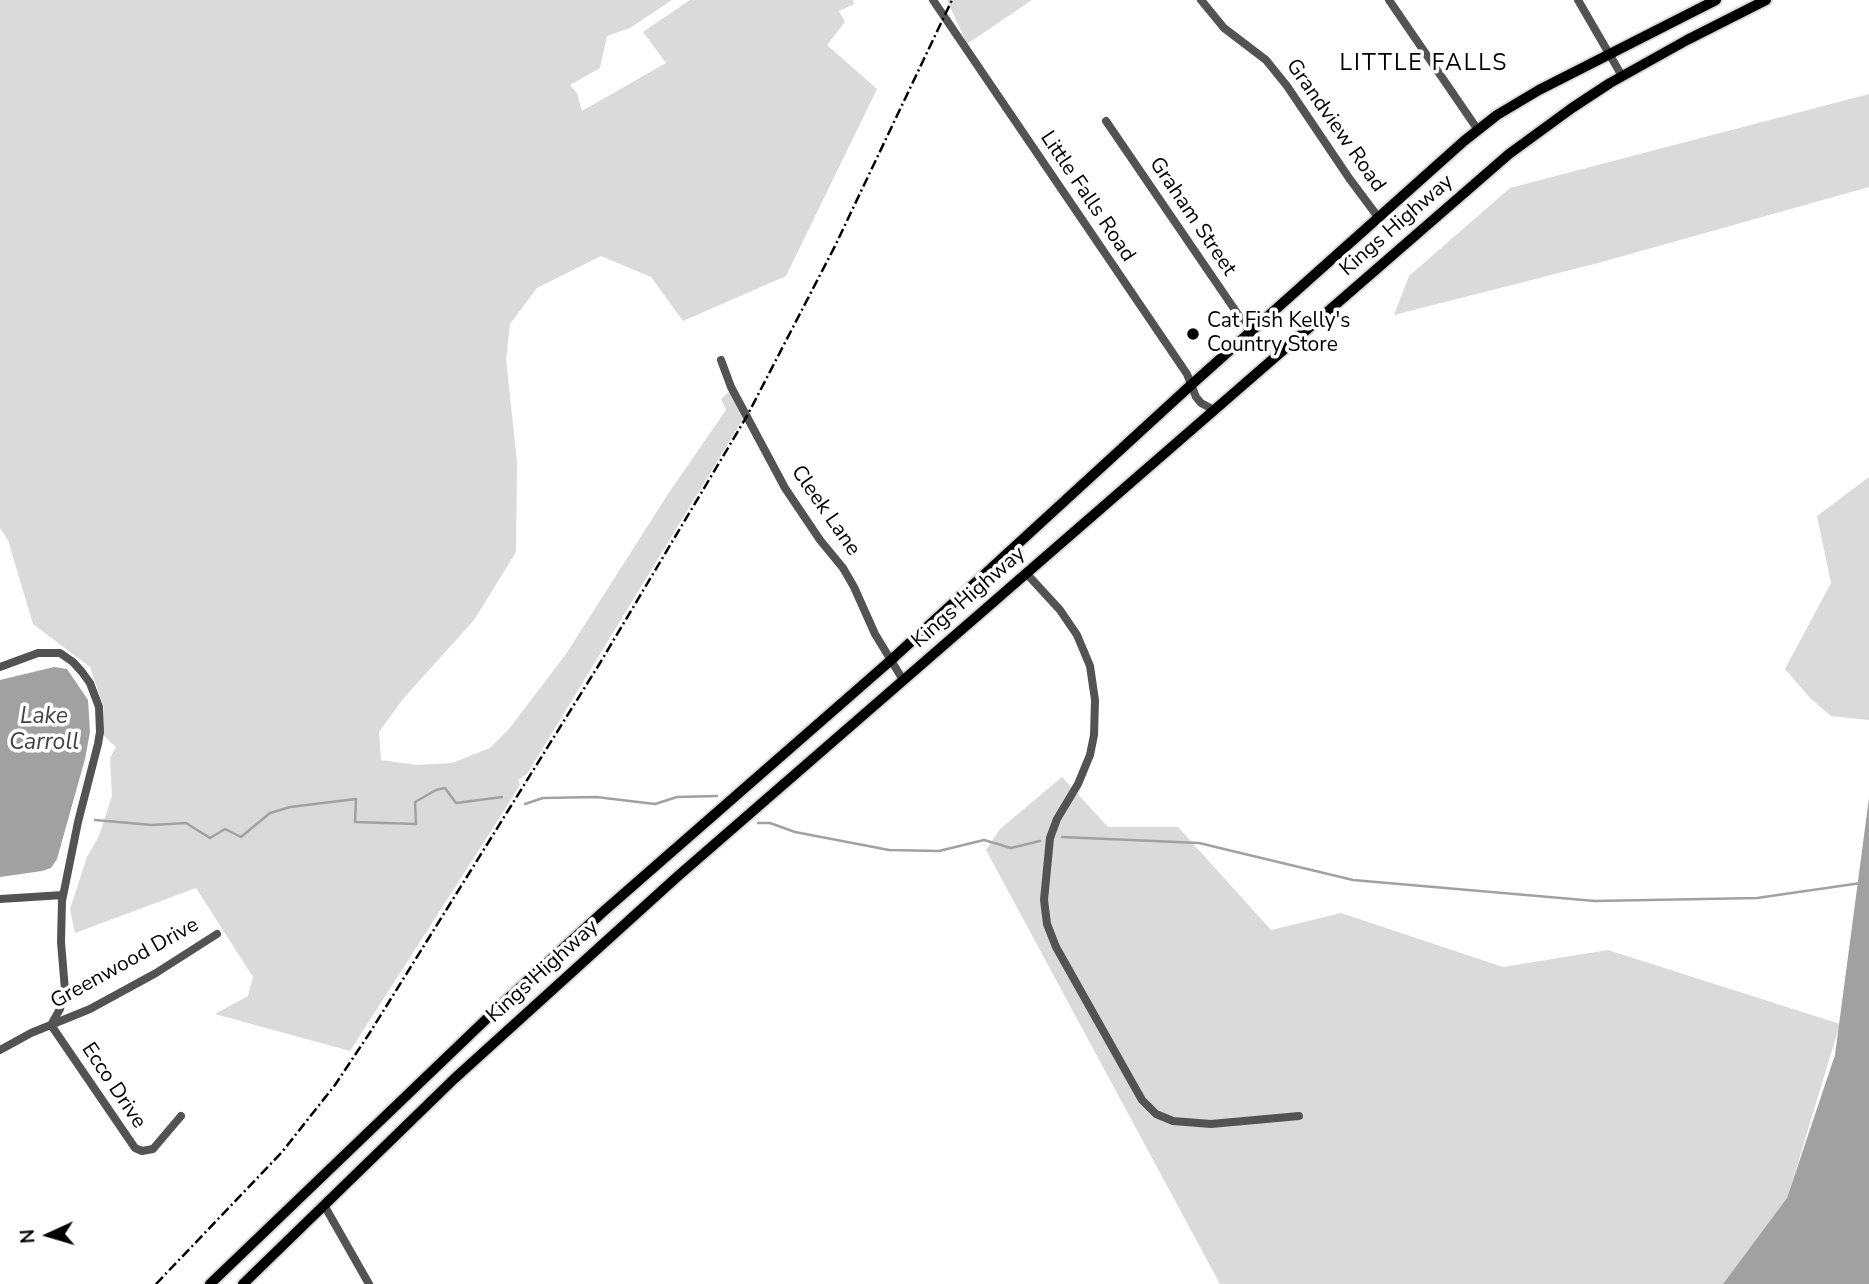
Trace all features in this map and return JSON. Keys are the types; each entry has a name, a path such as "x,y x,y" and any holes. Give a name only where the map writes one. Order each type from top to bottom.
{"highway":[{"name":"Kings Highway","path":"210,1284 502,1004 604,911 890,661 1191,385 1478,130 1530,94 1716,0"},
{"name":"Kings Highway","path":"243,1284 516,1022 678,876 1509,154 1622,76 1766,0"},
{"path":"502,1004 516,1022"}],"street":[{"name":"Little Falls Road","path":"933,0 1187,374 1192,391 1201,403 1214,410"},
{"name":"Grandview Road","path":"1201,0 1224,27 1266,60 1378,217"},
{"path":"1389,0 1478,130"},
{"path":"1578,0 1622,76"},
{"name":"Graham Street","path":"1106,121 1250,332"},
{"name":"Cleek Lane","path":"721,360 731,387 785,488 820,540 844,568 874,634 903,680"},
{"path":"1026,573 1060,610 1077,635 1090,666 1095,700 1090,755 1050,838 1044,900 1047,924 1056,947 1142,1100 1156,1114 1173,1121 1211,1124 1299,1116"},
{"path":"0,667 38,653 60,653 82,672 95,695 100,719 99,744 78,822 63,895 61,922 65,990 60,1009 51,1025"},
{"path":"0,899 63,895"},
{"name":"Greenwood Drive","path":"0,1050 90,1009 156,973 216,934"},
{"name":"Ecco Drive","path":"51,1025 135,1148 142,1151 153,1149 181,1115"},
{"path":"324,1205 369,1284"}],"shaded area":[{"path":"0,0 672,0 630,28 607,36 600,68 570,85 577,93 582,111 666,63 643,32 690,0 853,0 854,4 839,11 845,22 827,45 877,89 786,276 683,321 651,277 601,256 537,288 510,324 506,359 517,462 516,552 474,620 403,699 379,732 381,760 416,765 452,763 490,748 509,729 566,654 668,494 726,410 721,399 730,391 743,419 527,774 518,780 520,784 507,806 350,1051 215,1014 248,996 253,977 196,888 75,933 70,909 87,857 99,836 112,796 110,758 116,747 103,735 104,708 90,667 33,624 8,540 0,528"},
{"path":"947,0 1032,0 967,44"},
{"path":"1869,94 1869,187 1598,263 1394,315 1409,276 1510,188"},
{"path":"1869,477 1869,720 1831,716 1810,698 1785,669 1831,583 1817,516"},
{"path":"1062,777 1108,827 1178,827 1271,930 1341,913 1503,967 1608,950 1840,1024 1787,1199 1723,1284 1220,1284 986,850 1000,829"}],"water":[{"name":"Lake Carroll","path":"54,667 67,669 88,700 90,732 85,759 57,859 51,868 0,877 0,680"},
{"path":"1869,798 1869,1284 1723,1284 1787,1198 1835,1055"}],"waterway":[{"path":"95,820 152,825 186,823 210,838 225,829 241,837 270,813 290,807 356,799 355,822 416,824 415,802 436,790 445,788 456,803 502,797"},
{"path":"525,804 543,798 596,797 655,804 677,797 717,796"},
{"path":"758,823 770,823 795,832 889,850 939,851 984,840 1011,848 1040,841"},
{"path":"1062,837 1199,843 1353,880 1595,901 1757,898 1861,883"}],"railway":[{"path":"156,1284 282,1152 335,1085 600,663 747,416 835,246 952,0"}],"place":[{"name":"Cat Fish Kelly's Country Store","path":"1193,334"}],"district":[{"name":"LITTLE FALLS","path":"1424,64"}]}
